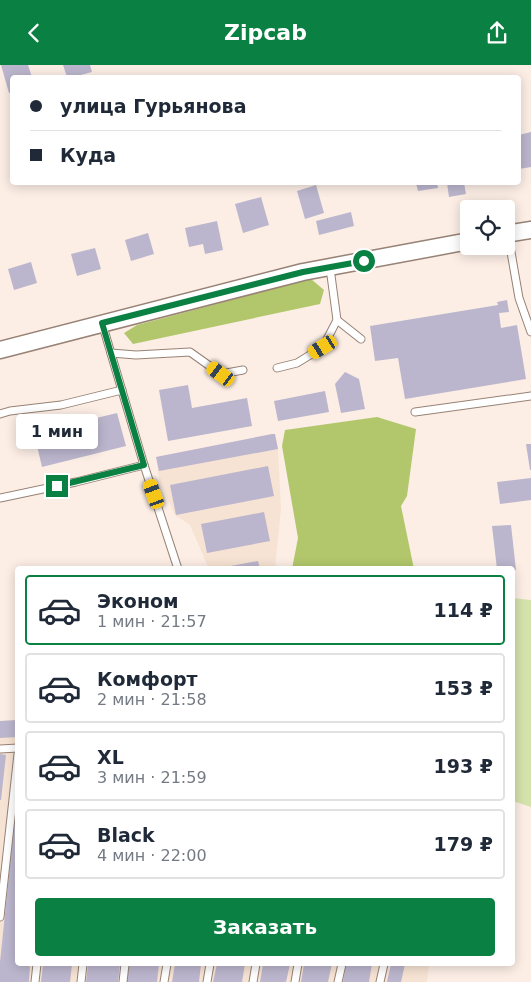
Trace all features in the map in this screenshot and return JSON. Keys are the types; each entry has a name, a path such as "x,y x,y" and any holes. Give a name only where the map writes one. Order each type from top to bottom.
{"street":[{"path":"515,233 531,230"},
{"path":"0,350 303,272 460,243"}],"lane":[{"path":"511,255 519,298 531,332"},
{"path":"277,367 297,363 323,347 337,319 330,267"},
{"path":"337,319 361,339"},
{"path":"102,323 144,465 177,566"},
{"path":"111,353 136,355 190,352 221,374 243,370"},
{"path":"0,414 10,411 61,405 122,390"},
{"path":"415,412 531,396"},
{"path":"0,498 144,465"},
{"path":"0,749 15,748"},
{"path":"0,917 15,782"},
{"path":"35,982 37,966"},
{"path":"81,982 83,966"},
{"path":"123,982 125,966"},
{"path":"164,982 166,966"},
{"path":"207,982 210,966"},
{"path":"253,982 256,966"},
{"path":"295,982 298,966"},
{"path":"338,982 342,966"},
{"path":"380,982 384,966"}],"shaded area":[{"path":"275,434 278,449 281,509 275,566 208,566 190,525 175,515 159,480 156,457"},
{"path":"15,720 15,966 429,966 427,982 0,982 0,721"}],"green space":[{"path":"311,279 324,290 320,304 133,344 124,333 137,325"},
{"path":"377,417 416,429 407,496 401,506 413,566 293,566 298,538 282,446 285,430"},
{"path":"515,598 531,600 531,807 515,802"}],"building":[{"path":"1,65 28,65 31,75 10,75 9,93"},
{"path":"63,65 90,65 92,72 81,75 66,75"},
{"path":"531,132 531,167 521,169 521,134"},
{"path":"316,185 324,213 305,219 297,191"},
{"path":"416,185 437,185 438,188 418,191"},
{"path":"447,185 464,185 466,194 449,197"},
{"path":"261,197 269,225 243,233 235,204"},
{"path":"351,212 354,226 319,235 316,221"},
{"path":"217,221 223,250 205,254 203,244 189,247 185,228"},
{"path":"148,233 154,254 131,261 125,240"},
{"path":"95,248 101,269 77,276 71,254"},
{"path":"31,262 37,283 14,290 8,269"},
{"path":"507,300 509,312 499,313 501,328 517,325 526,379 405,399 398,358 375,361 370,326 498,305 497,302"},
{"path":"345,372 359,379 365,409 341,413 335,384"},
{"path":"188,385 192,408 247,398 252,426 168,441 159,390"},
{"path":"325,391 329,412 278,421 274,401"},
{"path":"117,413 126,446 42,467 34,433"},
{"path":"275,434 278,449 159,471 156,457"},
{"path":"526,444 531,444 531,470 530,470"},
{"path":"268,466 274,496 176,515 170,485"},
{"path":"531,478 531,500 500,504 497,482"},
{"path":"264,512 270,541 207,553 201,524"},
{"path":"511,525 516,570 515,566 497,566 492,526"},
{"path":"258,561 259,566 231,566"},
{"path":"15,720 15,737 0,738 0,721"},
{"path":"0,754 6,755 1,800 0,800"},
{"path":"15,818 15,966 30,966 29,982 0,982 0,962"},
{"path":"43,966 72,966 70,982 41,982"},
{"path":"88,966 120,966 118,982 86,982"},
{"path":"129,966 159,966 157,982 126,982"},
{"path":"175,966 201,966 199,982 172,982"},
{"path":"217,966 245,966 242,982 213,982"},
{"path":"263,966 290,966 286,982 260,982"},
{"path":"304,966 332,966 328,982 301,982"},
{"path":"346,966 372,966 369,982 343,982"},
{"path":"391,966 405,966 401,982 387,982"}],"route":[{"path":"57,486 144,465 102,323 303,272 364,261"}]}
